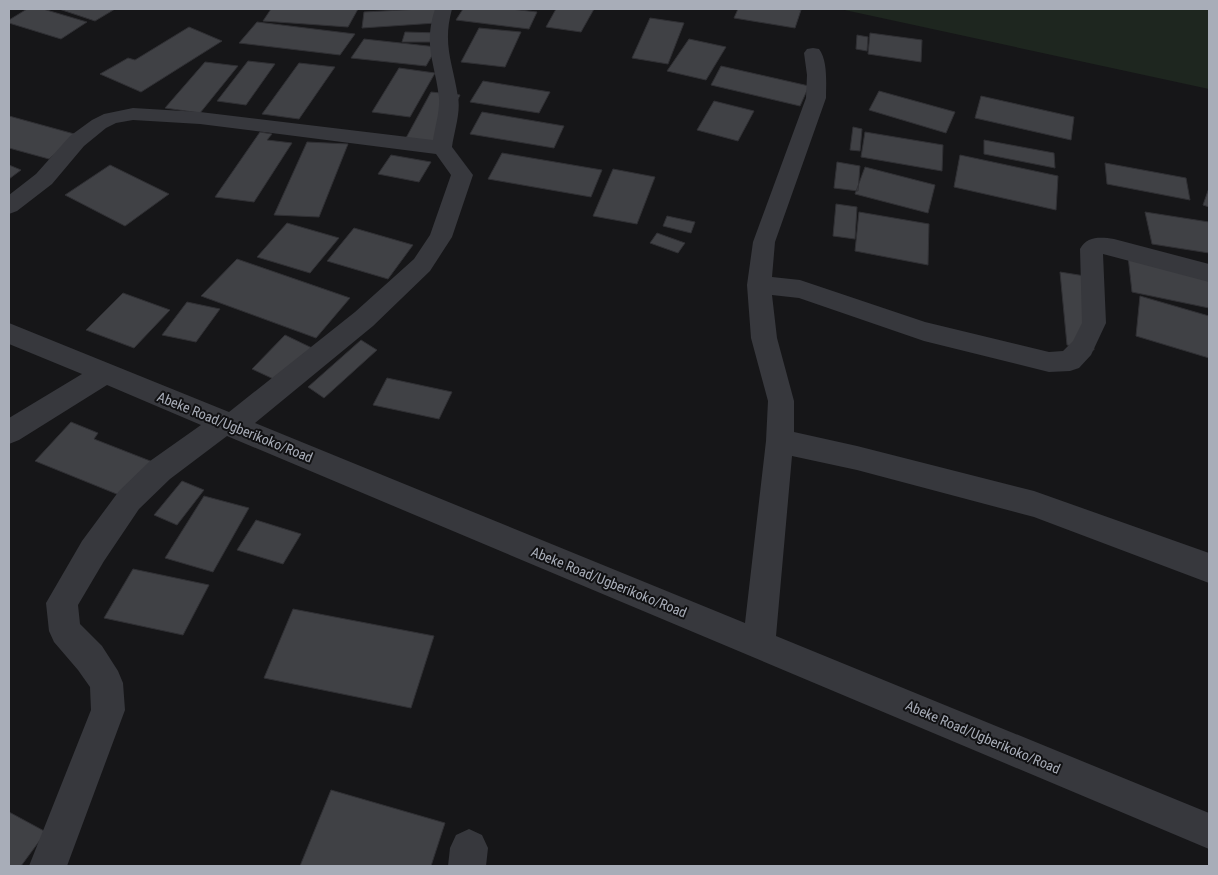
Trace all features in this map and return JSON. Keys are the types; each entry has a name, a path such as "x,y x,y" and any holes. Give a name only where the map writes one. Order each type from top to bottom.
{"street":[{"path":"48,866 108,710 106,683 90,658 65,631 62,603 93,551 129,500 160,470 228,424 364,319 422,265 441,237 462,175 442,148 449,99 439,57 438,27 443,9"},
{"path":"759,644 780,442 781,401 764,338 759,285 764,242 816,98 816,75 813,54"},
{"path":"9,206 44,179 77,141 99,124 111,118 133,114 200,118 442,148"},
{"path":"759,285 800,289 924,331 1049,362 1070,361 1082,348 1094,323 1091,249 1098,245 1114,247 1209,273"},
{"name":"Abeke Road/Ugberikoko/Road","path":"9,333 1209,831"},
{"path":"9,432 105,373"},
{"path":"780,442 857,458 1034,504 1209,568"}],"shaded area":[{"path":"840,9 1209,9 1209,89"}],"building":[{"path":"27,9 43,9 87,22 61,39 9,23 9,20"},
{"path":"59,9 115,9 95,21"},
{"path":"271,9 358,9 348,27 263,21"},
{"path":"437,9 436,23 362,28 364,12"},
{"path":"463,9 511,9 537,12 529,29 456,20"},
{"path":"556,9 594,9 581,32 546,27"},
{"path":"738,9 801,10 795,28 734,18"},
{"path":"650,18 684,23 668,64 632,58"},
{"path":"257,22 355,34 340,55 239,43"},
{"path":"189,27 222,41 141,92 100,74 128,58 135,60"},
{"path":"479,28 521,32 505,67 461,62"},
{"path":"405,32 440,33 437,42 402,42"},
{"path":"870,33 922,40 921,62 868,54"},
{"path":"857,35 868,37 867,51 856,49"},
{"path":"364,39 437,47 426,66 351,58"},
{"path":"689,39 726,47 706,80 667,71"},
{"path":"248,61 275,64 246,105 217,101"},
{"path":"205,62 238,66 200,113 165,108"},
{"path":"299,63 335,67 299,119 262,114"},
{"path":"721,66 809,86 800,106 711,85"},
{"path":"399,68 435,73 410,117 372,112"},
{"path":"483,81 550,92 539,113 470,102"},
{"path":"879,91 955,112 946,133 869,110"},
{"path":"431,92 460,95 437,142 406,138"},
{"path":"981,96 1074,117 1071,140 975,118"},
{"path":"714,101 754,111 738,141 697,130"},
{"path":"482,112 564,126 554,148 470,134"},
{"path":"9,116 78,135 49,159 9,148"},
{"path":"853,127 862,129 860,151 850,150"},
{"path":"260,132 272,134 267,140 292,143 254,202 215,197"},
{"path":"865,132 943,145 942,171 861,157"},
{"path":"984,140 1054,153 1055,168 984,154"},
{"path":"307,142 348,144 319,217 274,215"},
{"path":"502,153 602,170 591,197 488,179"},
{"path":"391,155 431,162 419,182 378,174"},
{"path":"960,155 1058,176 1056,210 954,187"},
{"path":"837,162 860,166 858,191 834,188"},
{"path":"1105,163 1186,178 1190,200 1107,184"},
{"path":"9,165 21,170 9,179"},
{"path":"110,165 169,194 125,226 65,195"},
{"path":"865,167 935,185 928,213 855,194"},
{"path":"613,169 655,177 637,224 593,216"},
{"path":"1209,188 1209,207 1203,205"},
{"path":"836,204 857,207 855,239 833,236"},
{"path":"859,212 929,224 928,265 855,251"},
{"path":"1145,212 1209,222 1209,253 1152,244"},
{"path":"667,216 695,222 691,233 663,226"},
{"path":"287,223 339,238 310,273 257,257"},
{"path":"354,228 413,245 388,279 327,261"},
{"path":"657,233 685,243 678,253 650,243"},
{"path":"1128,256 1209,272 1209,308 1132,292"},
{"path":"237,259 350,298 316,338 201,296"},
{"path":"1060,272 1085,276 1094,350 1067,345"},
{"path":"123,293 170,310 134,348 86,330"},
{"path":"1140,296 1209,316 1209,358 1136,336"},
{"path":"187,302 220,309 196,342 162,335"},
{"path":"285,335 312,348 280,382 252,369"},
{"path":"361,340 377,350 324,398 308,387"},
{"path":"387,378 452,392 439,419 373,405"},
{"path":"71,422 98,433 94,439 158,464 129,499 35,461"},
{"path":"182,481 204,490 177,525 154,515"},
{"path":"204,496 249,508 213,572 165,558"},
{"path":"256,520 301,534 283,564 237,550"},
{"path":"133,569 209,585 183,635 104,618"},
{"path":"293,609 434,636 411,708 264,678"},
{"path":"331,790 445,823 431,866 300,866"},
{"path":"9,812 46,832 21,866 9,866"}]}
